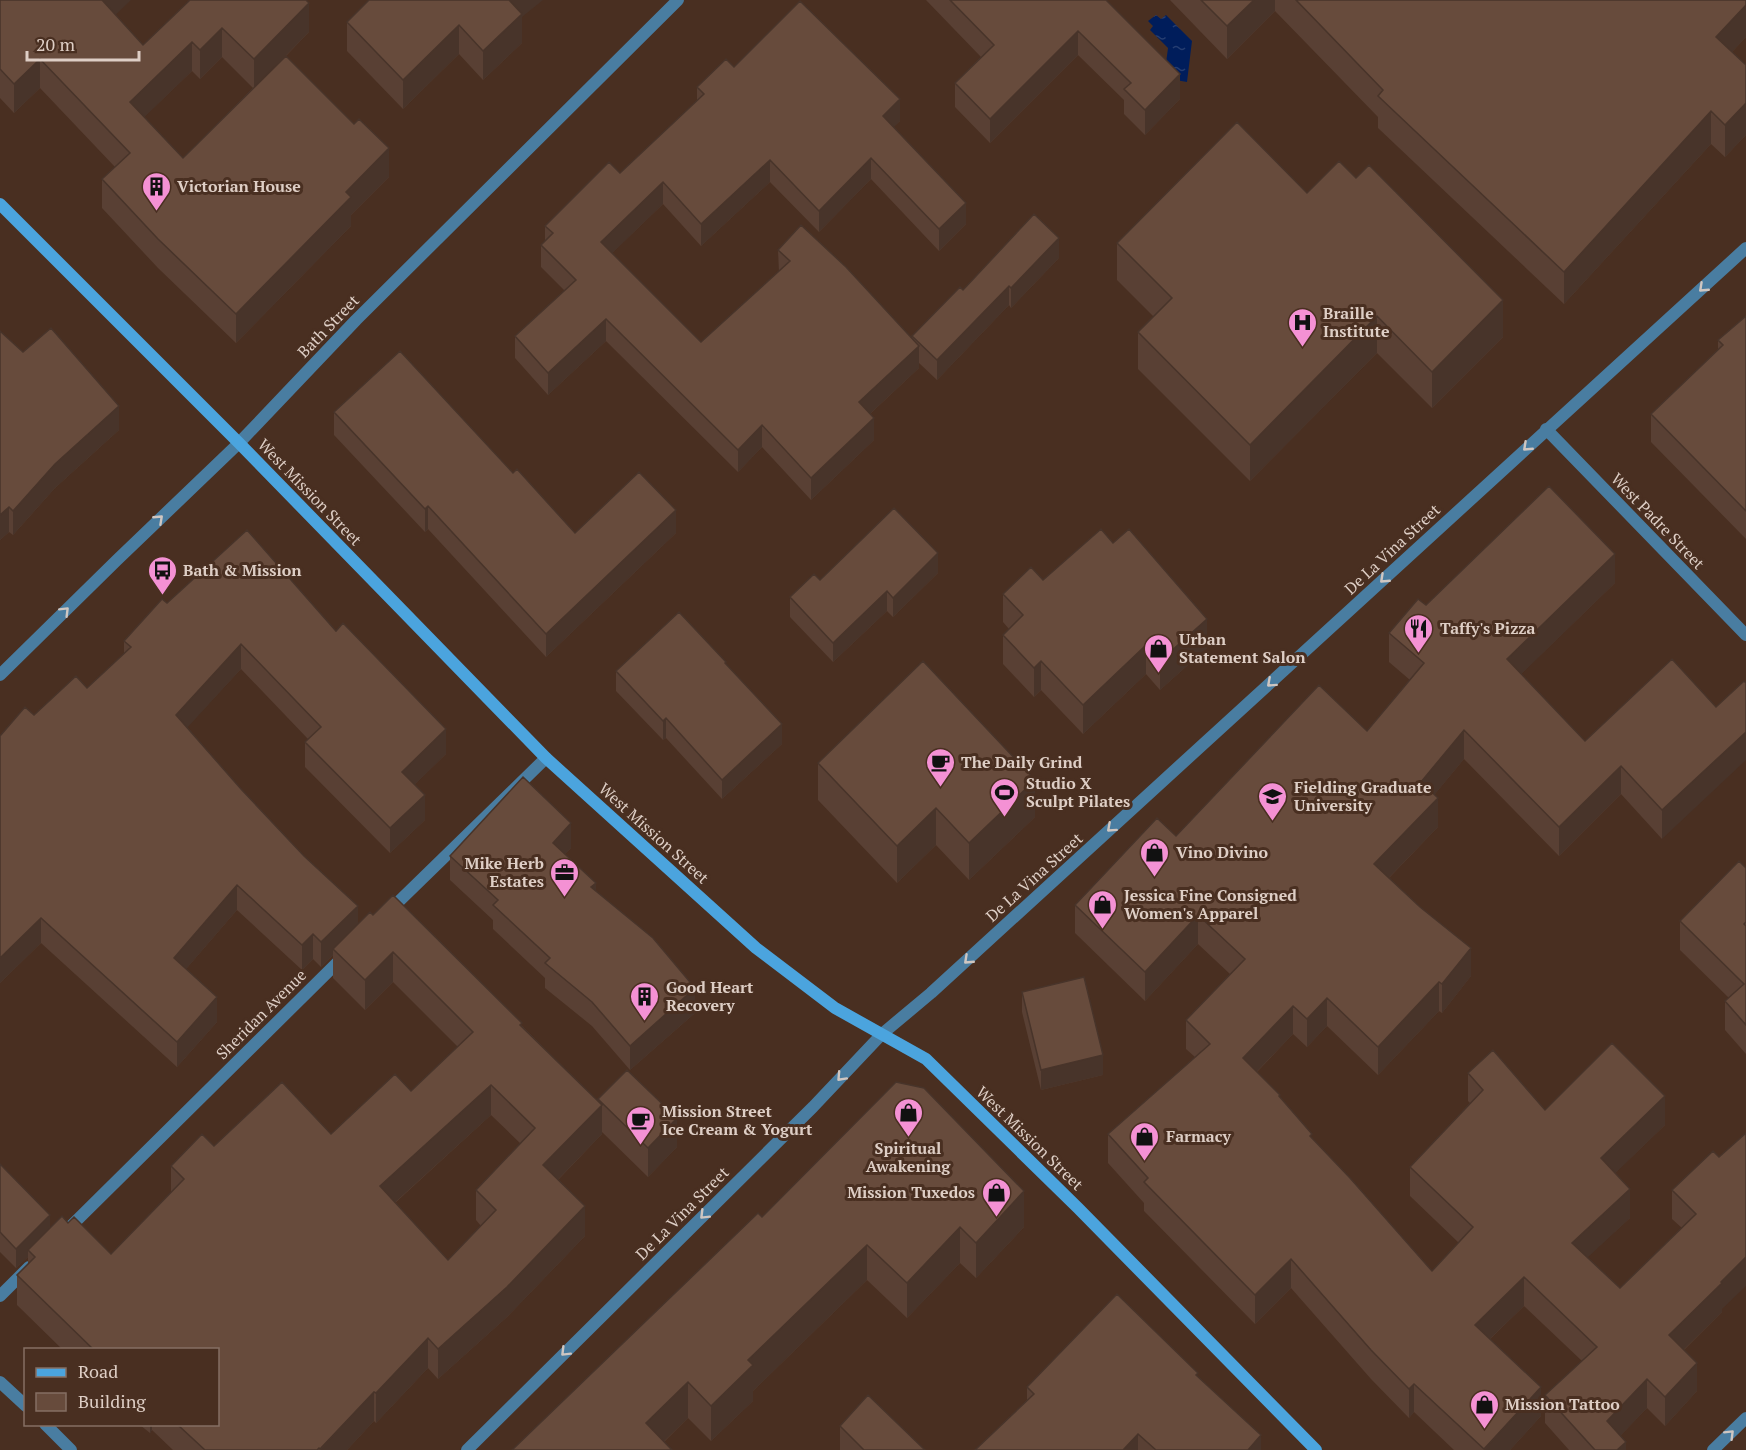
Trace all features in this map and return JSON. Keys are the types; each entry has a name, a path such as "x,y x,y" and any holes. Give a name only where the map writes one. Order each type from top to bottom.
{"main road":[{"name":"West Mission Street","path":"0,204 239,443 546,758 756,948 835,1008 926,1059 1086,1216 1316,1450"}],"street":[{"name":"Bath Street","path":"0,675 239,443 356,320 678,0"},
{"name":"De La Vina Street","path":"467,1450 813,1107 882,1034 932,993 1746,248"},
{"name":"West Padre Street","path":"1546,429 1746,635"},
{"path":"383,916 546,758"},
{"name":"Sheridan Avenue","path":"60,1237 349,950"},
{"path":"0,1296 34,1262"},
{"path":"0,1382 24,1404"},
{"path":"1713,1450 1746,1418"},
{"path":"46,1426 71,1450"}],"water":[{"path":"1156,15 1161,19 1166,15 1192,41 1187,82 1164,78 1168,48 1150,30 1153,26 1148,21"}],"building":[{"path":"0,0 102,0 143,45 190,0 306,0 309,3 254,59 222,28 200,50 192,42 130,102 183,158 286,56 354,124 359,119 389,148 346,192 351,197 236,314 158,239 102,179 130,153 40,59 14,84 0,69"},
{"path":"369,0 509,0 522,14 483,51 459,25 403,80 347,22"},
{"path":"950,0 1106,0 1180,74 1145,110 1124,89 1131,83 1078,31 990,119 955,83 994,45"},
{"path":"1201,0 1254,0 1227,26"},
{"path":"1296,0 1746,0 1746,5 1716,37 1746,65 1746,103 1725,125 1711,111 1564,272 1378,96 1383,90"},
{"path":"800,1 900,99 883,116 966,203 939,229 871,158 819,211 770,160 701,224 663,182 601,242 701,342 790,261 778,250 801,225 846,267 919,346 859,402 874,418 811,478 762,425 738,450 606,319 548,373 515,336 576,280 541,245 553,233 545,226 609,162 620,173 704,94 697,87 726,59 734,67"},
{"path":"1237,122 1307,193 1339,161 1356,178 1369,165 1503,300 1432,372 1377,316 1250,445 1138,332 1172,298 1117,243"},
{"path":"1034,214 1059,238 937,360 912,336 960,287 963,290"},
{"path":"1746,316 1746,511 1651,414 1723,345 1718,340"},
{"path":"51,328 119,406 55,464 13,511 9,507 0,515 0,331 23,352"},
{"path":"400,351 513,473 517,469 575,533 639,472 676,510 546,634 428,506 425,509 334,412"},
{"path":"1549,486 1615,554 1507,659 1585,741 1672,659 1716,707 1744,681 1746,683 1746,732 1662,810 1621,766 1559,827 1464,730 1421,782 1438,798 1374,864 1420,907 1471,948 1442,984 1439,982 1378,1047 1327,998 1307,1019 1293,1006 1243,1058 1280,1095 1312,1134 1310,1136 1432,1271 1473,1227 1410,1167 1483,1090 1468,1073 1493,1050 1545,1110 1612,1043 1665,1096 1601,1158 1630,1189 1572,1243 1620,1288 1696,1214 1672,1190 1713,1151 1719,1157 1746,1133 1746,1257 1669,1335 1697,1363 1665,1397 1647,1379 1607,1421 1626,1442 1617,1450 1595,1450 1545,1395 1597,1347 1524,1277 1475,1325 1541,1387 1484,1449 1414,1384 1409,1389 1371,1350 1291,1259 1255,1295 1144,1182 1148,1178 1108,1134 1210,1044 1186,1020 1245,959 1198,915 1145,972 1075,905 1157,818 1176,836 1319,685 1367,731 1424,663 1389,633 1418,599 1426,605"},
{"path":"894,508 938,553 893,598 887,591 833,643 790,597 814,574 820,580"},
{"path":"1101,529 1113,543 1129,529 1207,619 1160,661 1146,645 1083,705 1041,661 1034,668 1003,635 1023,615 1003,594 1031,567 1043,580"},
{"path":"247,530 336,631 343,623 446,729 402,772 425,795 390,828 305,742 321,727 241,644 176,715 304,856 358,906 321,942 313,934 302,945 237,885 174,958 217,997 177,1042 41,918 0,958 0,736 25,707 34,715 76,676 87,688 131,647 124,641 162,599 167,603"},
{"path":"679,612 782,724 722,780 666,718 663,721 616,671"},
{"path":"923,661 1035,780 969,843 936,808 897,846 818,763"},
{"path":"523,777 571,823 553,843 596,883 591,887 653,938 695,988 630,1046 592,1002 545,963 550,958 493,905 498,900 450,856"},
{"path":"1739,861 1746,868 1746,922 1744,924 1746,926 1746,1025 1725,1001 1744,984 1680,921"},
{"path":"393,895 602,1105 543,1165 585,1206 507,1287 438,1349 428,1338 320,1449 205,1450 179,1426 219,1426 219,1348 92,1348 17,1275 35,1257 28,1250 62,1216 68,1223 74,1217 111,1254 184,1179 171,1166 202,1134 214,1146 282,1082 331,1134 395,1074 411,1091 473,1032 393,952 365,980 333,949 370,912 373,915","holes":["491,1085 535,1128 476,1190 496,1210 448,1260 380,1186"]},
{"path":"1084,977 1103,1055 1041,1070 1022,992"},
{"path":"627,1070 677,1118 648,1148 598,1099"},
{"path":"896,1082 924,1088 1024,1191 976,1243 960,1227 907,1283 867,1245 748,1360 753,1365 711,1406 688,1382 646,1423 672,1450 512,1450 758,1213 762,1217"},
{"path":"0,1164 50,1215 16,1249 0,1232"},
{"path":"1117,1294 1198,1373 1196,1375 1261,1435 1248,1450 1156,1450 1138,1434 1123,1450 975,1450 1034,1394 1027,1387"},
{"path":"868,1395 925,1450 864,1450 840,1426"}],"place":[{"name":"Victorian House","path":"156,212"},
{"name":"Braille Institute","path":"1302,348"},
{"name":"Bath & Mission","path":"162,596"},
{"name":"Taffy's Pizza","path":"1419,654"},
{"name":"Urban Statement Salon","path":"1158,674"},
{"name":"The Daily Grind","path":"940,788"},
{"name":"Studio X Sculpt Pilates","path":"1005,818"},
{"name":"Fielding Graduate University","path":"1273,822"},
{"name":"Vino Divino","path":"1155,878"},
{"name":"Mike Herb Estates","path":"565,898"},
{"name":"Jessica Fine Consigned Women's Apparel","path":"1103,930"},
{"name":"Good Heart Recovery","path":"645,1022"},
{"name":"Spiritual Awakening","path":"908,1138"},
{"name":"Mission Street Ice Cream & Yogurt","path":"641,1146"},
{"name":"Farmacy","path":"1145,1162"},
{"name":"Mission Tuxedos","path":"996,1218"},
{"name":"Mission Tattoo","path":"1484,1430"}]}
